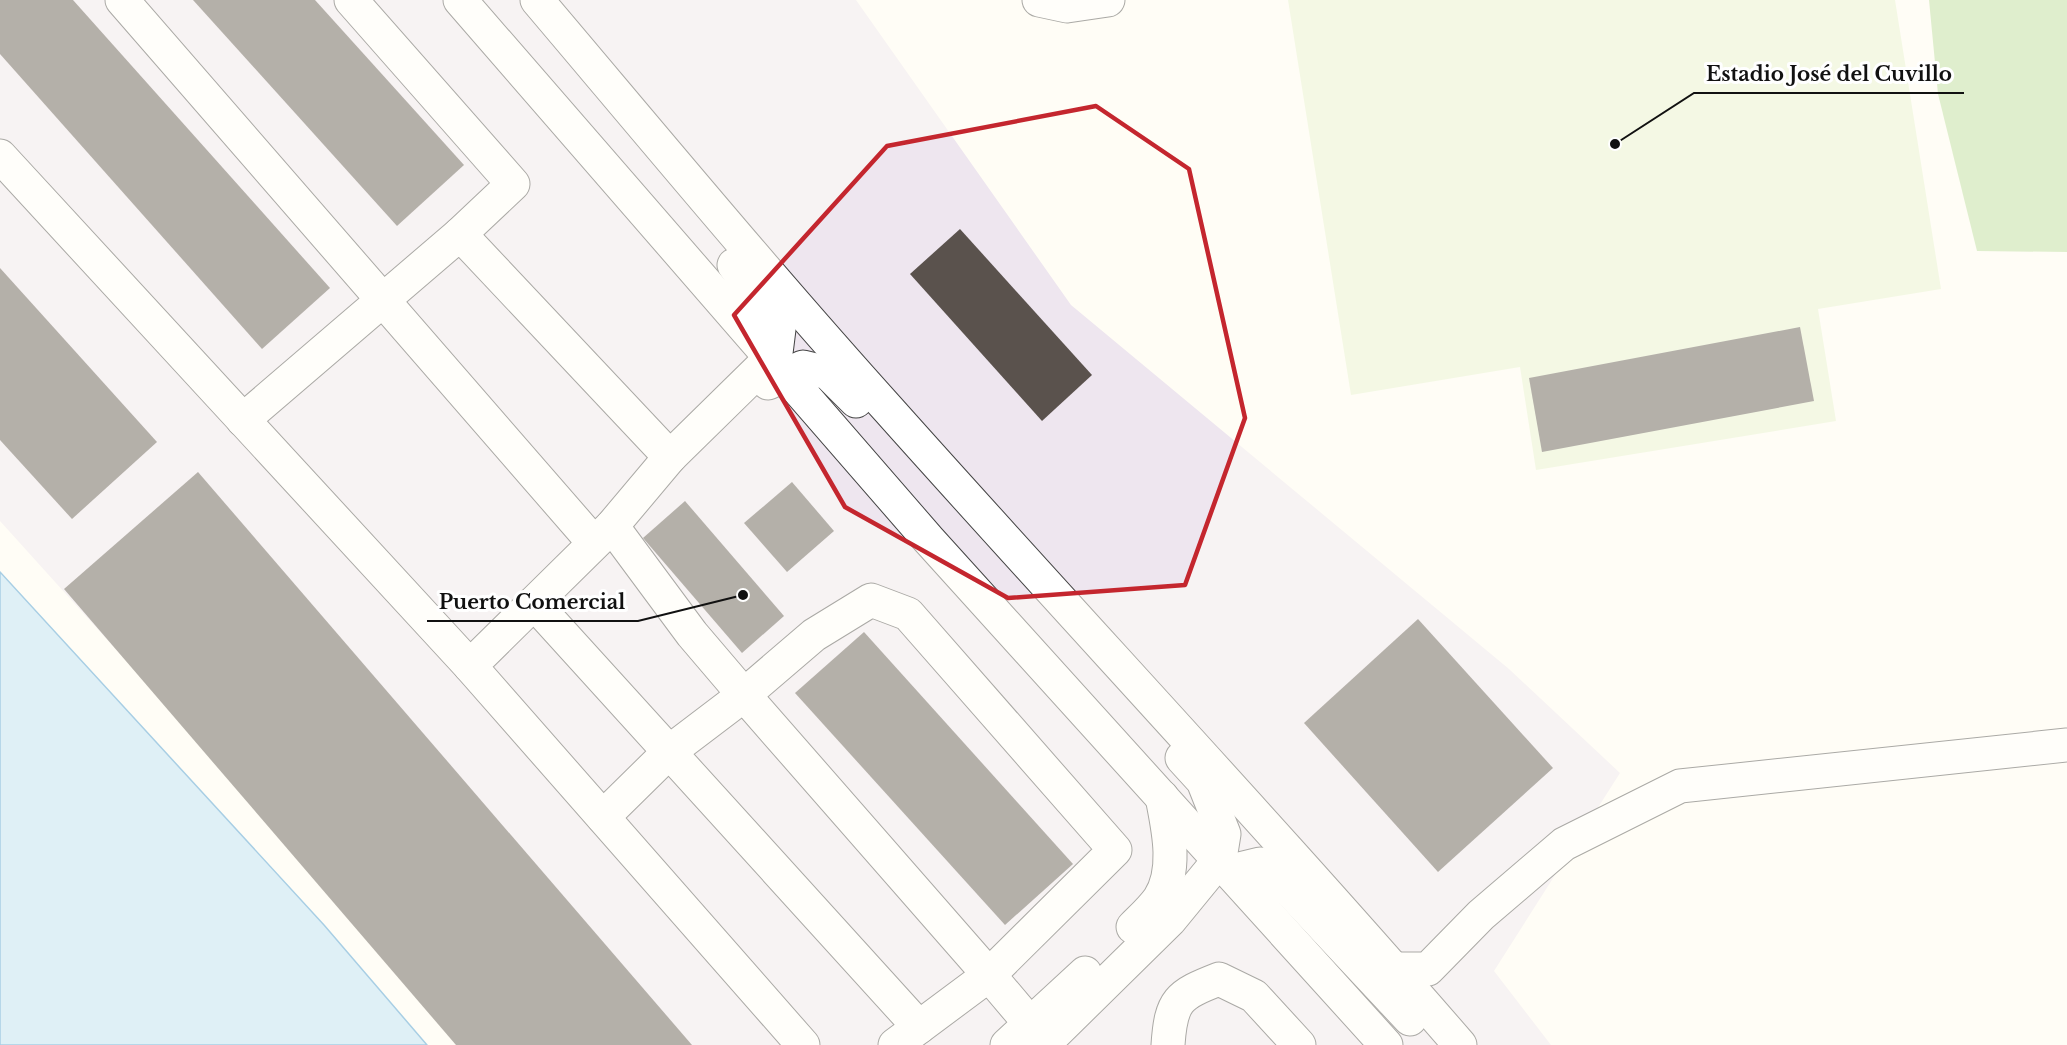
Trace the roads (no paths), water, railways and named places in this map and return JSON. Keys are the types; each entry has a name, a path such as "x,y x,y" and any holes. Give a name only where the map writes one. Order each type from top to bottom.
{"street":[{"path":"122,0 381,299 603,534 692,634 1042,1037"},
{"path":"243,420 381,299 460,234 513,184 351,0"},
{"path":"460,0 929,540 1386,1045"},
{"path":"529,0 758,296 779,329 776,353 778,367"},
{"path":"537,0 765,270 889,410 1291,851 1460,1045"},
{"path":"1039,0 1067,6 1108,0"},
{"path":"0,156 470,666 803,1045"},
{"path":"460,234 670,457"},
{"path":"639,495 689,466 778,367"},
{"path":"470,666 603,534 670,457 778,367 803,367 828,373 1203,781 1224,834 1225,865"},
{"path":"534,603 669,752 907,1036 989,975 1114,850 908,614 871,600 814,635 744,695 669,752 603,817"},
{"path":"1394,969 1428,969 1482,915 1564,844 1680,786 2067,745"},
{"path":"1042,1037 1160,898 1169,869 1170,839 1162,797"},
{"path":"1007,1045 1042,1037 1170,920 1225,865 1260,864 1278,878 1433,1045"},
{"path":"1168,1045 1170,1014 1189,991 1219,979 1254,996 1299,1045"}],"water":[{"path":"0,572 324,925 427,1045 0,1045"}],"place":[{"name":"Estadio José del Cuvillo","path":"1615,144"},
{"name":"Puerto Comercial","path":"743,595"}]}
